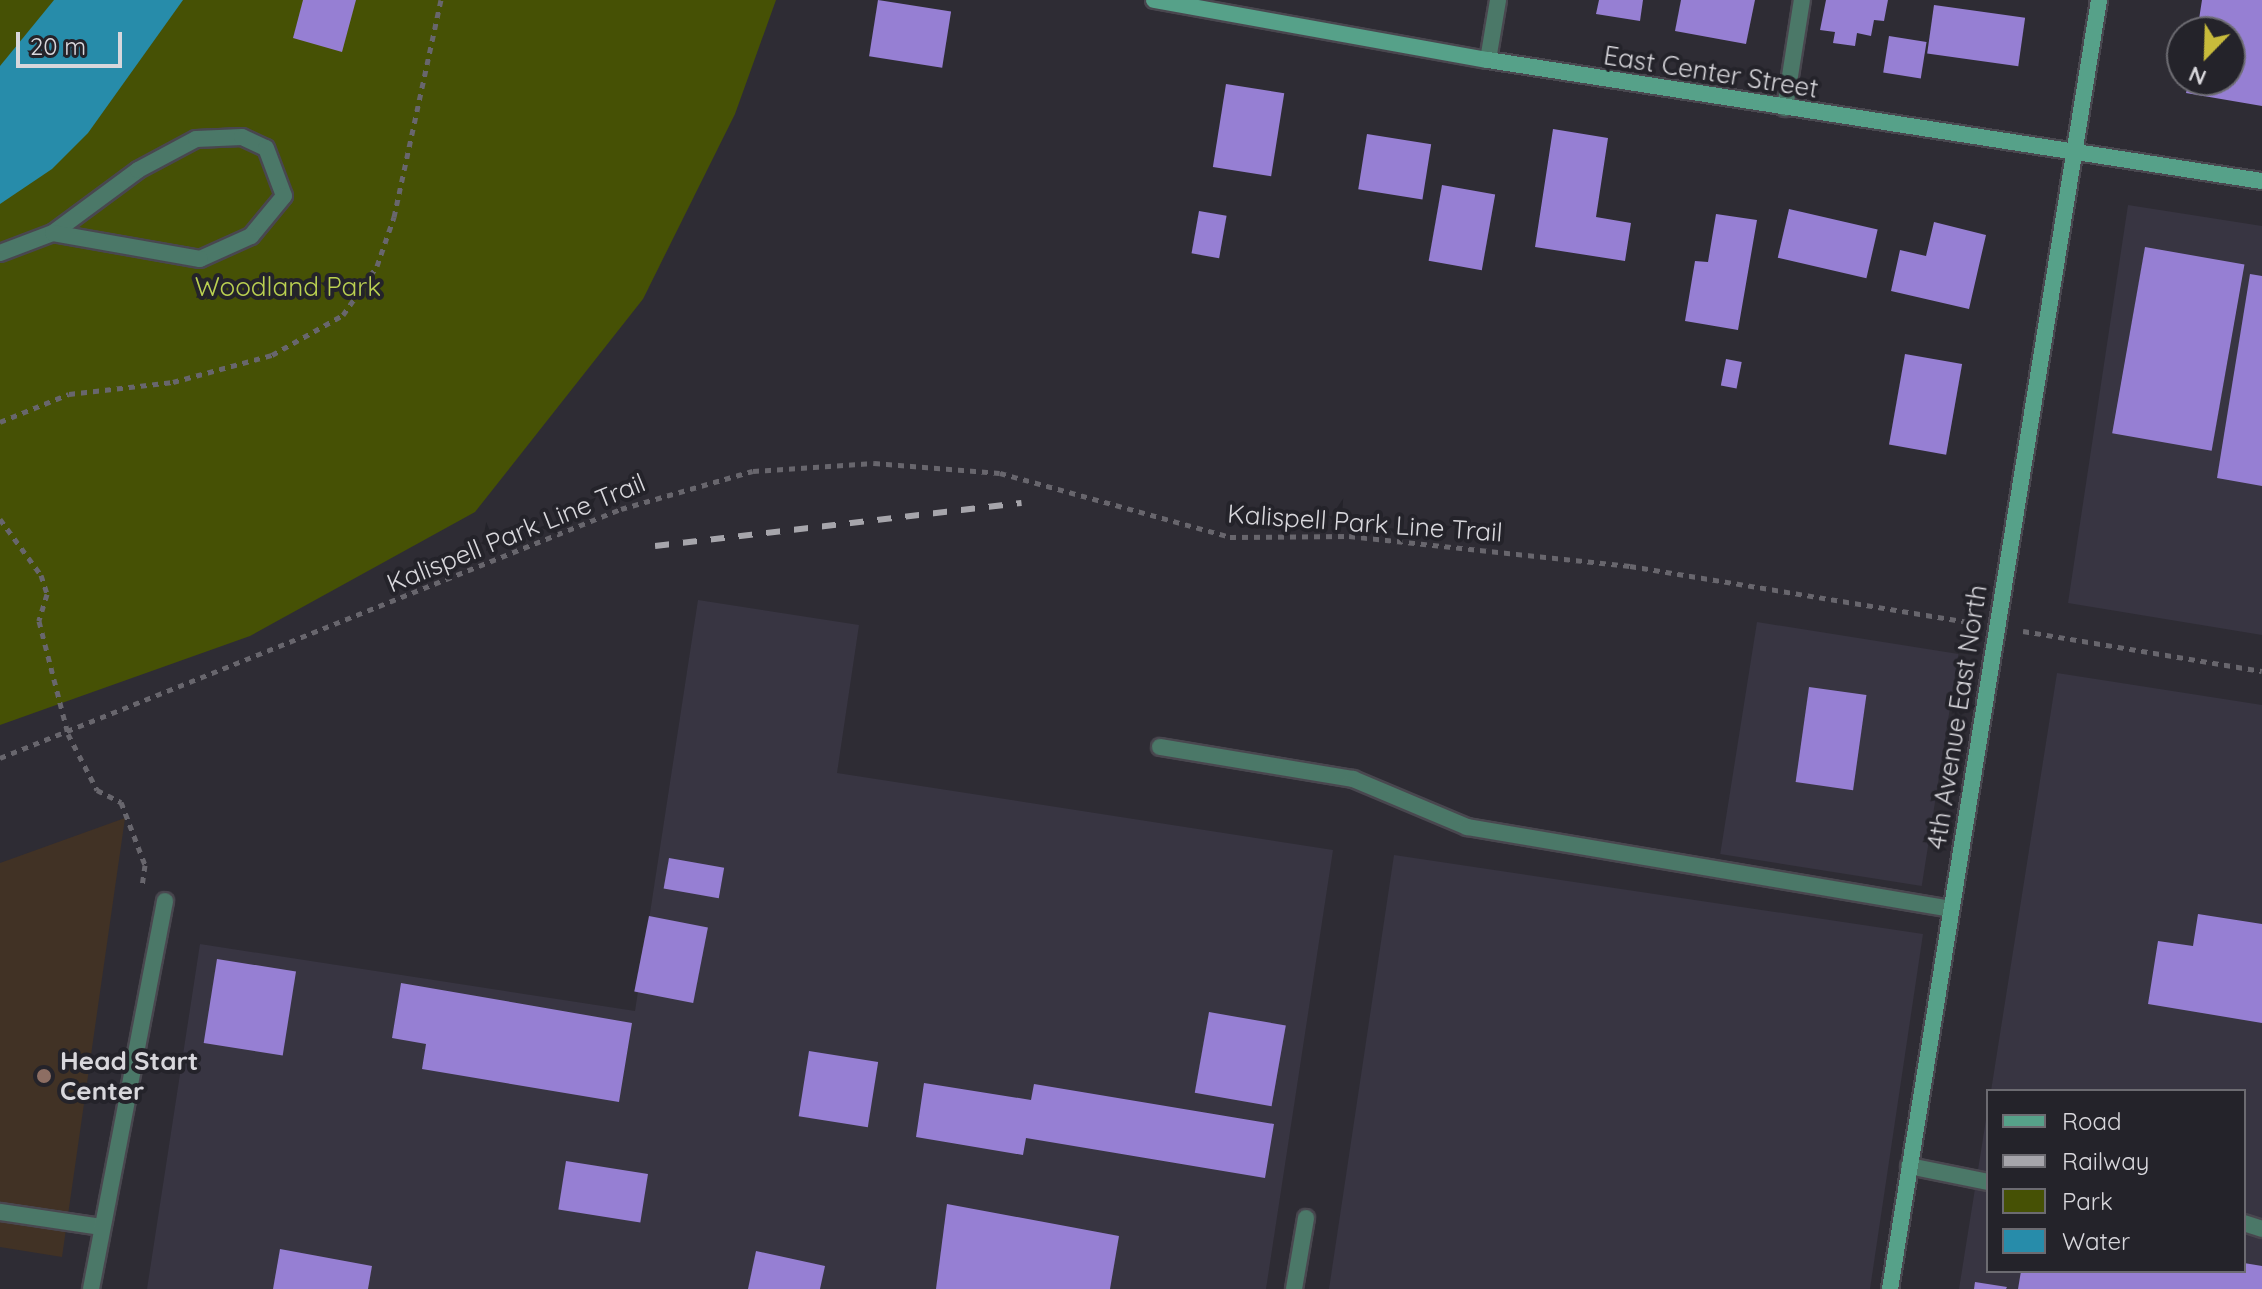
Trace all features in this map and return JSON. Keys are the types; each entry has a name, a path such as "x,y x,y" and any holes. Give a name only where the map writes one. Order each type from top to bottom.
{"street":[{"name":"East Center Street","path":"1154,0 1204,4 1488,60 2073,154 2262,181"},
{"path":"1488,60 1498,0"},
{"path":"1785,108 1802,0"},
{"name":"4th Avenue East North","path":"1890,1289 2099,0"},
{"path":"0,253 53,233 138,170 196,139 242,137 266,148 284,196 251,236 200,259 53,233"},
{"path":"1160,747 1353,779 1467,827 1950,909"},
{"path":"91,1289 165,901"},
{"path":"1909,1166 1986,1182"},
{"path":"0,1212 102,1227"},
{"path":"1294,1289 1306,1218"}],"path":[{"path":"0,422 69,394 173,382 272,355 343,315 377,266 394,217 441,0"},
{"name":"Kalispell Park Line Trail","path":"0,758 68,734 621,509 753,471 874,463 1000,473 1230,537 1349,536 1630,566 2262,671"},
{"path":"0,519 19,537 47,594 39,621 68,734 87,777 121,802 138,839 145,865 140,898"}],"shaded area":[{"path":"2128,205 2262,226 2262,635 2068,603"},
{"path":"698,600 859,625 837,773 1333,850 1266,1289 147,1289 200,944 635,1011"},
{"path":"1757,622 1958,654 1922,886 1720,854"},
{"path":"2057,673 2262,705 2262,1289 1959,1289 1986,1120 1986,1273 2246,1273 2246,1089 1991,1089"},
{"name":"Head Start Center","path":"125,818 62,1257 0,1247 0,863"},
{"path":"1394,855 1923,934 1870,1289 1329,1289"}],"green space":[{"name":"Woodland Park","path":"0,0 776,0 735,114 643,299 475,512 250,636 0,725"}],"water":[{"path":"54,0 183,0 88,133 52,169 0,204 0,66"}],"building":[{"path":"303,0 356,0 342,52 293,38"},
{"path":"878,0 951,12 942,68 869,56"},
{"path":"1599,0 1643,0 1640,21 1596,14"},
{"path":"1681,0 1755,0 1746,44 1675,31"},
{"path":"1826,0 1888,0 1884,21 1874,20 1871,36 1857,33 1855,46 1833,43 1835,32 1820,30"},
{"path":"2202,0 2262,0 2262,106 2204,96 2246,96 2246,16 2200,16"},
{"path":"1934,5 2025,18 2018,66 1927,54"},
{"path":"1889,36 1927,42 1921,78 1883,73"},
{"path":"1226,84 1284,93 1271,176 1213,167"},
{"path":"1553,129 1608,138 1596,217 1631,223 1625,261 1535,247"},
{"path":"1367,134 1431,144 1422,199 1358,189"},
{"path":"1442,185 1495,194 1482,270 1429,261"},
{"path":"1789,209 1878,229 1866,278 1778,258"},
{"path":"1199,211 1227,216 1219,258 1192,253"},
{"path":"1716,214 1757,220 1738,330 1685,321 1695,261 1708,262"},
{"path":"1934,222 1986,235 1969,309 1891,291 1900,250 1926,256"},
{"path":"2145,247 2244,265 2212,451 2112,433"},
{"path":"2250,274 2262,276 2262,486 2217,478"},
{"path":"1905,354 1962,364 1946,455 1889,445"},
{"path":"1726,359 1742,362 1737,389 1721,386"},
{"path":"1809,687 1866,695 1853,790 1796,782"},
{"path":"669,858 724,868 719,898 664,889"},
{"path":"2198,914 2262,924 2262,1023 2148,1004 2158,941 2193,946"},
{"path":"649,916 708,927 693,1003 634,992"},
{"path":"217,959 296,972 283,1055 204,1043"},
{"path":"401,983 632,1023 619,1102 422,1069 426,1044 392,1038"},
{"path":"1209,1012 1286,1026 1272,1106 1195,1093"},
{"path":"809,1051 878,1062 868,1127 799,1116"},
{"path":"924,1083 1031,1100 1034,1084 1274,1124 1265,1178 1026,1138 1023,1155 916,1137"},
{"path":"566,1161 648,1174 640,1222 558,1209"},
{"path":"947,1204 1119,1236 1110,1289 936,1289"},
{"path":"280,1249 372,1266 368,1289 273,1289"},
{"path":"756,1251 825,1266 820,1289 748,1289"},
{"path":"2246,1263 2262,1266 2262,1289 2018,1289 2021,1273 2246,1273"},
{"path":"1975,1282 2007,1287 1974,1289"}],"railway":[{"path":"655,546 1021,503"}],"place":[{"name":"Head Start Center","path":"44,1076"}]}
